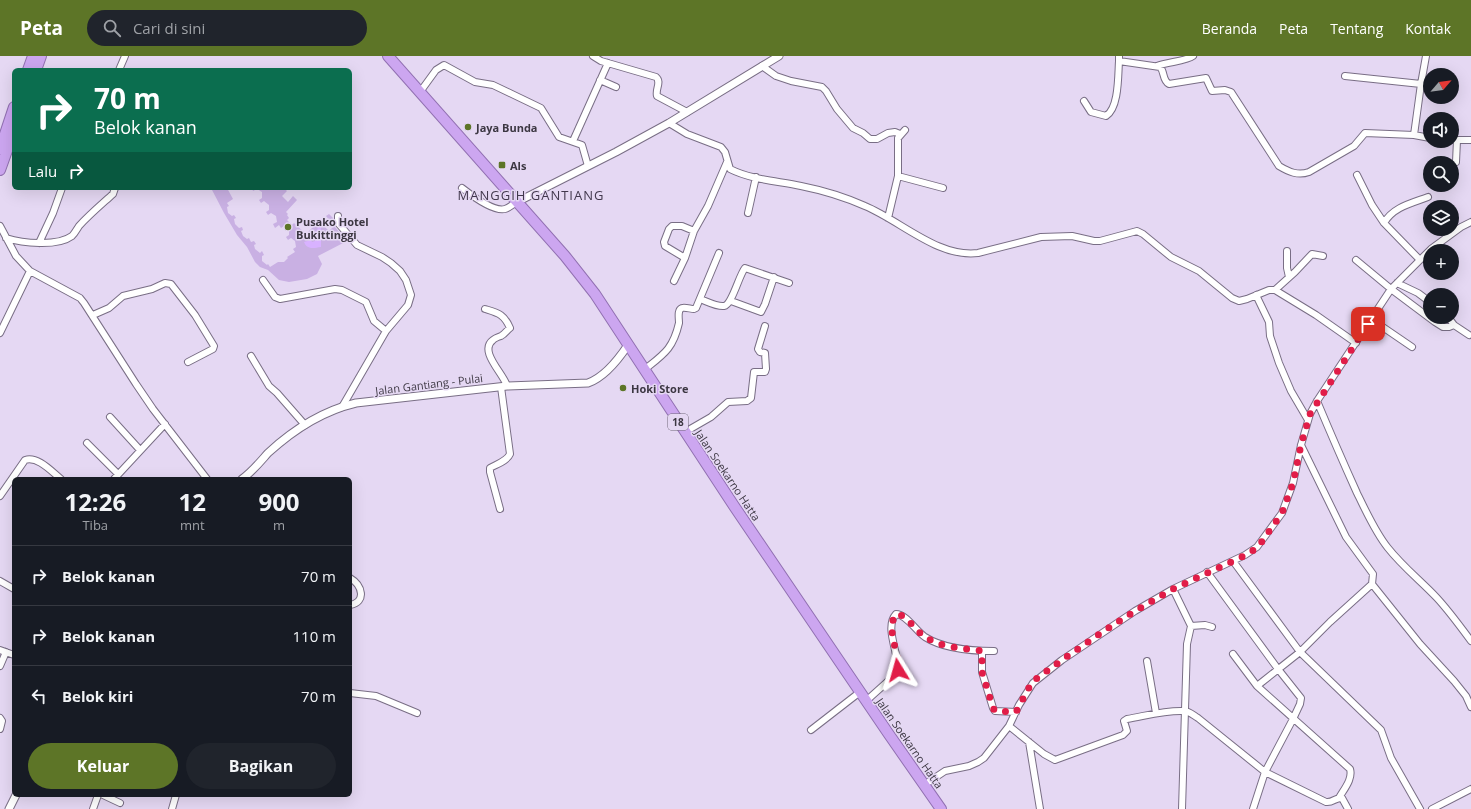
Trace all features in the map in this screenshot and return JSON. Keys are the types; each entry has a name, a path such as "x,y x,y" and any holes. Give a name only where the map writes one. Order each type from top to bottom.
{"highway":[{"path":"29,68 33,56"},
{"path":"37,68 42,56"},
{"name":"Jalan Soekarno Hatta","path":"388,56 565,256 591,289 684,432 941,809"},
{"path":"0,149 12,116"},
{"path":"0,170 12,137"}],"street":[{"path":"121,68 125,56"},
{"path":"593,56 601,61 656,77 659,82 656,93 657,96 687,112"},
{"path":"462,188 486,204 505,209 669,123 779,56"},
{"path":"1157,66 1169,62 1189,59 1193,56"},
{"path":"1414,135 1420,84 1426,56"},
{"path":"1084,101 1091,112 1106,116 1110,114 1113,109 1115,98 1119,59 1162,68 1164,80 1168,84 1206,78 1212,91 1225,90 1231,92 1279,166 1287,171 1299,174 1309,172 1354,146 1365,133 1423,137"},
{"path":"573,141 608,63"},
{"path":"420,92 439,67 446,65 475,82 492,85 542,108 559,137 582,145 588,166"},
{"path":"762,66 776,76 791,81 822,87 854,128 870,138 877,139 888,133 903,132 898,138 898,176 888,218"},
{"path":"1345,76 1420,84"},
{"path":"600,80 616,87"},
{"path":"669,123 687,134 721,147 725,152 730,168 736,172 821,191 865,205 929,241 949,249 968,254 978,253 1040,237 1072,236 1100,241 1137,231 1172,257 1199,271 1232,298 1239,301 1269,290 1275,290 1316,315 1356,343"},
{"path":"1459,140 1471,140"},
{"path":"674,281 685,258 694,231 708,206 727,162"},
{"path":"1357,175 1372,205 1384,223 1420,260"},
{"path":"898,176 942,188"},
{"path":"748,213 756,177"},
{"path":"39,243 53,213 61,190"},
{"path":"6,238 18,242 39,243 57,242 73,235 79,226 113,194 114,190"},
{"path":"1384,223 1392,213 1402,207 1428,197"},
{"path":"338,216 338,223 357,245 382,257 400,271 406,280 411,295 408,305 386,331 342,406"},
{"path":"924,785 946,771 978,762 984,758 1009,726 1032,682 1043,674 1129,615 1173,589 1246,555 1258,547 1282,513 1293,483 1308,420 1317,401 1391,289 1439,242 1471,222"},
{"path":"0,226 16,256 30,271 80,298 93,315 136,384 205,477"},
{"path":"685,258 665,246 664,242 669,229 672,226 679,226 694,231"},
{"path":"1287,252 1287,268 1289,277"},
{"path":"644,370 666,353 679,322 680,309 683,307 696,308 719,253"},
{"path":"1275,290 1312,254 1323,256"},
{"path":"1356,260 1391,289 1435,322 1443,327 1454,325 1469,335"},
{"path":"700,299 722,306 727,305 731,301 745,268 789,283"},
{"path":"0,334 30,271"},
{"path":"731,301 749,309 761,312 774,277"},
{"path":"264,280 275,297 280,299 342,290 366,302 374,321 386,331"},
{"path":"93,315 109,308 127,294 152,290 165,283 171,284 195,315 214,346 213,349 188,362"},
{"path":"1397,283 1423,297"},
{"path":"1256,295 1269,322 1270,336 1290,391 1308,420"},
{"path":"485,309 501,314 508,322 510,328 502,335 491,340 488,347 489,356 502,375 510,454 510,457 490,468 500,509"},
{"path":"1371,319 1412,347"},
{"path":"684,432 711,417 728,402 747,401 751,398 754,372 765,372 766,369 765,353 758,350 765,326"},
{"name":"Jalan Gantiang - Pulai","path":"244,477 291,434 324,414 342,406 504,387 581,383 594,380 613,365 628,345"},
{"path":"251,356 269,386 305,425"},
{"path":"1317,401 1364,508 1383,542 1400,563 1437,598 1452,615 1471,641"},
{"path":"110,417 140,450"},
{"path":"87,443 116,477 165,424"},
{"path":"1257,686 1300,652 1330,622 1372,584 1373,574 1346,537 1301,445"},
{"path":"13,477 25,460 30,459 40,462 59,477"},
{"path":"0,496 12,479"},
{"path":"1233,561 1300,652 1381,730 1391,758 1420,809"},
{"path":"1207,572 1301,698 1300,704 1293,719 1264,772 1253,809"},
{"path":"352,579 360,586 361,594 358,601 352,605"},
{"path":"0,581 12,588"},
{"path":"1372,584 1420,644 1454,681 1466,696 1471,707"},
{"path":"1173,589 1191,626 1187,644 1182,809"},
{"path":"866,701 895,675 898,670 892,630 892,621 896,614 901,614 904,616 924,636 934,642 946,646 982,651 994,651"},
{"path":"1191,626 1208,625 1212,627"},
{"path":"0,650 12,654"},
{"path":"982,651 982,672 993,708 995,711 1016,712"},
{"path":"0,666 6,652"},
{"path":"1009,726 1048,757 1055,760 1124,735 1127,730 1124,721 1127,719 1156,713 1184,711 1191,713 1198,718 1264,772 1328,806 1339,798 1350,778 1350,769 1257,686 1233,654"},
{"path":"1147,661 1156,713"},
{"path":"811,730 860,692"},
{"path":"352,693 376,696 417,713"},
{"path":"0,718 2,721 0,729"},
{"path":"1029,742 1040,809"},
{"path":"1432,809 1471,789"},
{"path":"9,809 15,797"},
{"path":"93,809 97,797"},
{"path":"107,797 120,804"},
{"path":"172,809 175,797"},
{"path":"1339,798 1344,800 1348,809"}],"shaded area":[{"path":"212,190 228,190 233,199 227,203 229,206 227,207 228,213 232,216 234,215 236,218 234,219 235,224 239,228 242,227 243,230 241,231 243,236 247,239 249,238 251,242 254,241 256,244 254,245 255,249 260,253 262,251 264,255 262,256 262,261 270,267 278,262 284,262 288,258 287,257 295,252 293,249 296,247 295,241 291,238 288,240 286,237 289,235 289,230 284,226 281,228 279,225 275,228 273,224 277,222 276,216 271,213 268,215 266,212 269,210 269,205 264,201 261,203 259,200 262,198 262,192 259,190 286,190 287,191 282,196 288,202 293,196 297,200 286,212 289,218 287,220 292,225 294,223 306,234 319,221 329,231 334,226 347,241 318,256 322,264 317,274 307,279 289,282 279,280 268,270 260,267 255,262 247,247 237,235"},
{"path":"329,214 333,218 334,226 326,216"},
{"path":"319,224 321,226 321,247 313,248 305,245 304,242 311,240 312,242 315,241 313,234 317,230"}],"place":[{"name":"Jaya Bunda","path":"468,127"},
{"name":"Als","path":"502,165"},
{"name":"Pusako Hotel Bukittinggi","path":"288,227"},
{"name":"Hoki Store","path":"623,388"}],"district":[{"name":"MANGGIH GANTIANG","path":"531,195"}],"route":[{"path":"898,670 892,621 896,614 901,614 924,636 934,642 946,646 982,651 982,672 993,708 995,711 1016,712 1032,682 1104,631 1173,589 1246,555 1258,547 1282,513 1293,483 1301,445 1310,414 1368,324"}]}
